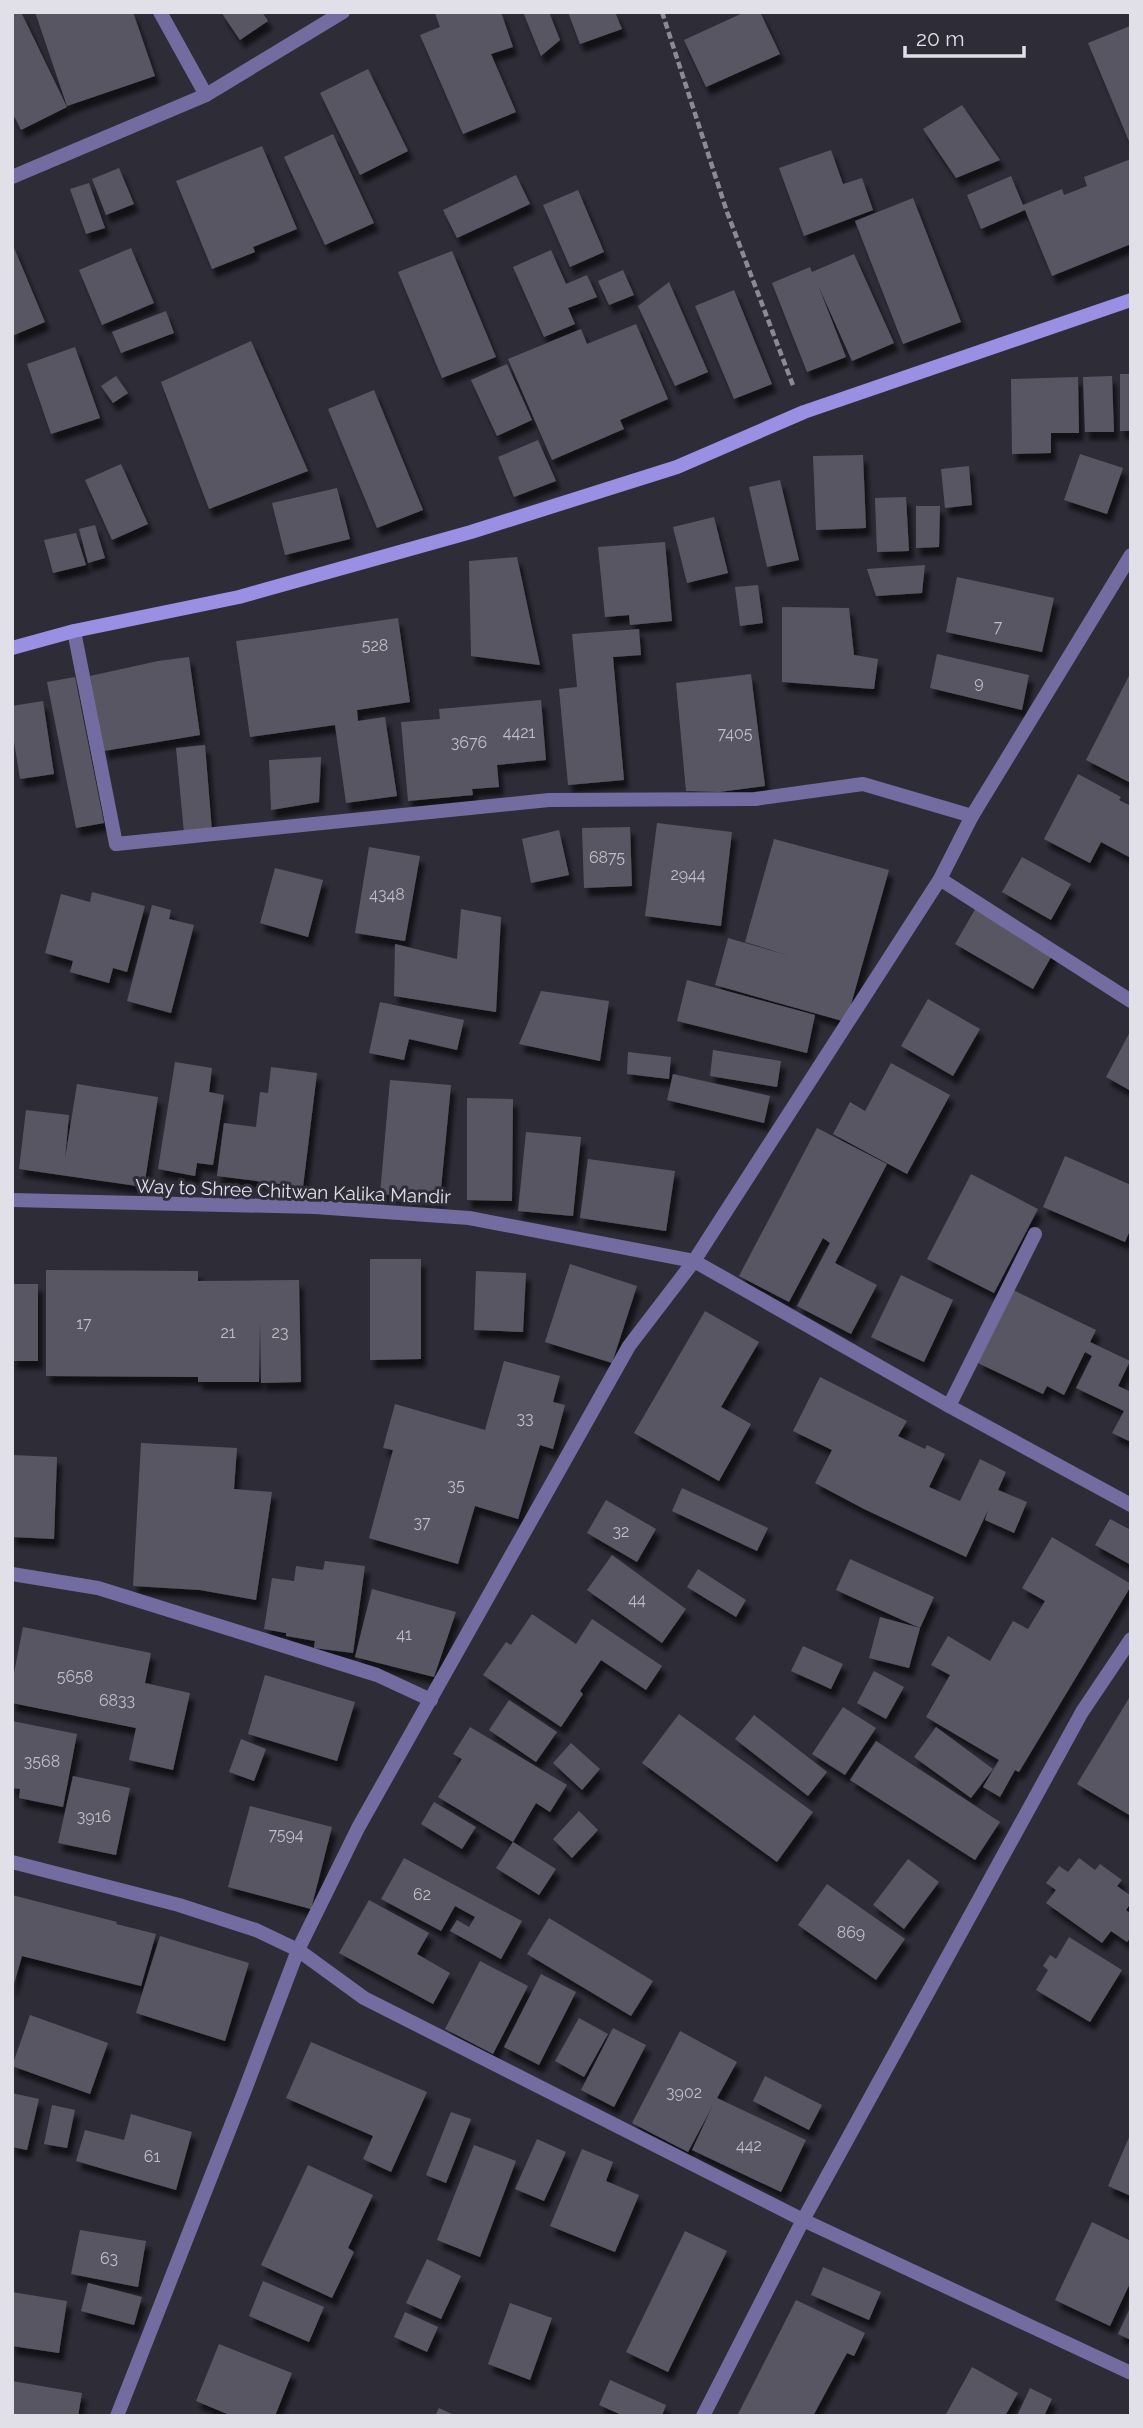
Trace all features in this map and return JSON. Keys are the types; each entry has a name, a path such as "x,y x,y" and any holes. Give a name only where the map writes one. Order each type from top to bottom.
{"street":[{"path":"160,12 206,95"},
{"path":"12,177 206,95 344,12"},
{"path":"12,648 75,631 239,597 471,532 677,467 804,412 1131,299"},
{"path":"117,2416 239,2108 298,1950 358,1828 629,1346 694,1261 940,879 972,816 1131,555"},
{"path":"75,631 116,844 549,800 755,799 863,784 972,816"},
{"path":"940,879 1131,1001"},
{"name":"Way to Shree Chitwan Kalika Mandir","path":"12,1200 315,1207 469,1218 694,1261 949,1406 1131,1505"},
{"path":"949,1406 1035,1234"},
{"path":"12,1574 98,1588 377,1675 431,1700"},
{"path":"703,2416 803,2220 1082,1712 1131,1639"},
{"path":"12,1861 179,1905 256,1930 298,1950 364,1998 803,2220 1131,2374"}],"path":[{"path":"662,12 727,212 804,412"}],"building":[{"path":"13,12 21,12 67,107 21,130 12,112"},
{"path":"35,12 133,12 155,76 67,106"},
{"path":"221,12 262,12 268,21 240,40"},
{"path":"501,12 513,47 491,54 516,112 463,134 420,35 440,27 435,13"},
{"path":"523,12 549,12 560,40 541,56"},
{"path":"568,12 615,12 622,29 580,44"},
{"path":"745,12 760,12 780,54 706,87 684,40"},
{"path":"1130,26 1131,28 1131,146 1088,43"},
{"path":"368,69 408,151 360,175 320,93"},
{"path":"962,105 1000,160 956,178 923,129"},
{"path":"333,134 374,223 325,245 284,157"},
{"path":"262,146 297,229 253,247 255,252 212,269 176,181"},
{"path":"831,150 843,184 862,178 873,210 804,236 779,168"},
{"path":"1131,159 1131,244 1052,276 1025,210 981,229 967,195 1011,176 1023,205 1062,189 1064,195 1087,186 1084,177"},
{"path":"119,168 134,204 106,215 92,179"},
{"path":"516,175 530,204 457,238 443,210"},
{"path":"89,183 105,228 86,234 70,189"},
{"path":"578,190 604,252 570,267 543,205"},
{"path":"913,198 961,322 903,344 855,221"},
{"path":"12,243 45,322 12,336"},
{"path":"131,248 154,303 102,325 79,270"},
{"path":"551,250 566,284 587,275 597,297 568,308 575,324 544,337 513,267"},
{"path":"452,251 496,357 442,378 398,272"},
{"path":"854,254 894,343 852,361 818,285 846,357 807,372 772,283 810,267 812,272"},
{"path":"623,270 634,295 609,305 598,281"},
{"path":"669,282 708,372 675,386 638,306"},
{"path":"734,290 772,384 734,399 695,306"},
{"path":"166,311 174,333 121,353 112,332"},
{"path":"636,324 668,399 620,420 624,429 552,460 508,359 581,329 587,344"},
{"path":"251,341 308,471 209,509 161,382"},
{"path":"75,347 100,418 51,434 27,364"},
{"path":"507,364 532,420 497,436 471,380"},
{"path":"1120,374 1131,374 1131,431 1120,431"},
{"path":"116,376 128,393 113,403 101,386"},
{"path":"1112,376 1114,432 1085,432 1083,377"},
{"path":"1078,377 1079,433 1051,433 1051,453 1012,454 1011,379"},
{"path":"374,390 423,510 377,528 328,409"},
{"path":"538,440 556,481 514,497 498,457"},
{"path":"1080,454 1123,468 1107,514 1064,500"},
{"path":"863,455 866,528 816,530 813,456"},
{"path":"121,464 148,524 112,540 85,480"},
{"path":"969,466 972,505 945,508 941,469"},
{"path":"780,480 799,560 767,567 749,487"},
{"path":"337,488 350,539 285,555 272,503"},
{"path":"906,497 909,551 877,552 875,498"},
{"path":"916,506 940,506 939,547 916,548"},
{"path":"714,517 728,573 687,583 673,527"},
{"path":"95,525 105,558 88,563 79,529"},
{"path":"76,533 86,565 53,573 44,540"},
{"path":"665,542 672,621 630,625 629,615 605,617 598,547"},
{"path":"517,557 540,665 471,656 469,561"},
{"path":"925,565 922,593 876,596 867,569"},
{"path":"957,577 1054,598 1042,652 946,632"},
{"path":"758,585 763,623 740,626 735,587"},
{"path":"782,607 849,608 854,655 878,659 874,689 782,682"},
{"path":"398,618 410,702 357,710 358,721 385,717 397,796 346,803 335,725 250,737 236,641"},
{"path":"639,629 641,655 613,657 624,780 568,785 559,689 577,687 572,634"},
{"path":"937,654 1029,675 1022,710 930,688"},
{"path":"189,657 200,735 104,751 90,676"},
{"path":"1131,672 1131,783 1086,760"},
{"path":"751,674 765,786 719,792 686,791 676,683"},
{"path":"75,677 104,823 76,828 47,682"},
{"path":"541,700 546,760 497,765 499,787 472,789 473,795 408,801 401,722 440,719 439,709"},
{"path":"43,701 54,774 20,779 12,729 12,706"},
{"path":"205,745 212,831 184,833 176,748"},
{"path":"321,757 319,802 271,810 269,760"},
{"path":"1078,774 1121,797 1119,800 1131,806 1131,858 1101,842 1090,863 1044,839"},
{"path":"657,823 732,832 721,926 645,916"},
{"path":"630,827 632,886 584,888 582,828"},
{"path":"559,830 569,875 531,883 522,839"},
{"path":"774,839 889,870 846,1022 715,985 728,938 790,956 745,942"},
{"path":"369,847 420,856 405,941 355,933"},
{"path":"1022,857 1071,884 1051,920 1002,892"},
{"path":"275,868 323,880 308,937 260,923"},
{"path":"92,892 145,906 127,972 113,968 109,983 70,972 73,961 45,953 61,894 90,902"},
{"path":"152,905 171,910 169,919 194,925 171,1013 127,1001"},
{"path":"977,906 1055,950 1033,989 955,944"},
{"path":"461,909 501,917 496,1012 394,996 395,944 457,959"},
{"path":"687,980 815,1015 807,1053 677,1021"},
{"path":"541,991 609,1001 600,1061 519,1044"},
{"path":"928,999 980,1029 953,1076 901,1046"},
{"path":"380,1002 464,1020 457,1050 409,1039 404,1060 369,1053"},
{"path":"1131,1030 1131,1091 1106,1077"},
{"path":"713,1050 781,1061 777,1087 710,1076"},
{"path":"628,1052 671,1057 669,1079 627,1074"},
{"path":"175,1062 212,1068 209,1092 224,1095 213,1165 197,1163 195,1176 158,1169"},
{"path":"891,1063 950,1095 907,1174 833,1134 850,1102 865,1111"},
{"path":"271,1067 317,1073 303,1187 217,1176 224,1123 256,1127 260,1092 268,1093"},
{"path":"673,1074 770,1096 764,1123 667,1100"},
{"path":"390,1080 451,1085 440,1199 380,1194"},
{"path":"77,1084 158,1097 144,1187 19,1169 26,1110 69,1115 65,1159"},
{"path":"467,1098 513,1099 512,1201 467,1200"},
{"path":"817,1128 887,1164 835,1263 877,1285 851,1334 797,1306 830,1243 823,1238 789,1302 739,1276"},
{"path":"526,1132 581,1137 573,1216 518,1211"},
{"path":"1065,1156 1131,1185 1131,1228 1125,1242 1043,1207"},
{"path":"588,1159 675,1171 666,1231 580,1218"},
{"path":"971,1174 1038,1209 994,1293 927,1259"},
{"path":"370,1259 421,1259 421,1359 370,1360"},
{"path":"570,1264 637,1286 612,1363 545,1342"},
{"path":"46,1270 198,1271 198,1281 299,1280 301,1382 261,1383 260,1321 259,1382 198,1382 198,1377 46,1376"},
{"path":"476,1271 526,1273 523,1332 474,1330"},
{"path":"901,1275 953,1300 924,1362 871,1337"},
{"path":"12,1284 38,1284 38,1361 12,1361"},
{"path":"1013,1290 1096,1330 1090,1342 1130,1361 1118,1386 1131,1392 1131,1442 1112,1433 1124,1411 1076,1388 1092,1356 1085,1352 1064,1395 1047,1386 1043,1394 978,1363"},
{"path":"705,1311 759,1342 721,1407 751,1424 719,1481 634,1433"},
{"path":"504,1361 560,1376 553,1402 565,1405 553,1449 540,1445 518,1519 475,1506 458,1564 369,1538 393,1450 383,1448 395,1404 485,1430"},
{"path":"820,1377 907,1421 898,1436 925,1449 927,1445 945,1454 929,1487 960,1501 980,1459 1006,1472 998,1490 1027,1502 1014,1533 985,1520 988,1510 966,1557 815,1483 832,1450 793,1431"},
{"path":"141,1443 237,1448 234,1489 272,1492 256,1600 200,1590 133,1586"},
{"path":"12,1455 57,1457 54,1539 12,1537"},
{"path":"682,1488 768,1528 757,1551 672,1511"},
{"path":"606,1500 656,1529 637,1562 587,1533"},
{"path":"1110,1519 1131,1530 1131,1565 1095,1545"},
{"path":"1052,1537 1131,1586 1019,1772 1015,1770 1000,1797 983,1787 999,1760 926,1717 950,1675 931,1665 948,1636 990,1661 1013,1621 1028,1629 1045,1601 1022,1588"},
{"path":"612,1555 686,1609 662,1643 587,1590"},
{"path":"850,1559 934,1597 920,1628 836,1590"},
{"path":"325,1561 365,1566 353,1653 314,1648 315,1641 264,1629 272,1578 294,1581 296,1566 323,1570"},
{"path":"698,1569 746,1600 736,1617 687,1587"},
{"path":"372,1589 456,1612 434,1677 355,1657"},
{"path":"532,1614 576,1644 592,1619 662,1666 646,1690 601,1660 580,1691 583,1694 561,1727 483,1675 506,1642 511,1645"},
{"path":"880,1617 920,1628 909,1668 869,1658"},
{"path":"23,1627 151,1653 145,1683 190,1693 173,1770 129,1760 136,1728 12,1703 12,1683"},
{"path":"803,1646 843,1664 831,1689 791,1671"},
{"path":"874,1671 904,1687 886,1719 857,1703"},
{"path":"265,1675 355,1702 337,1761 248,1734"},
{"path":"1131,1695 1131,1816 1077,1784"},
{"path":"509,1700 557,1732 536,1762 489,1730"},
{"path":"843,1707 876,1728 845,1775 812,1754"},
{"path":"679,1714 813,1812 777,1862 642,1763"},
{"path":"754,1715 827,1772 808,1796 735,1739"},
{"path":"12,1721 77,1734 63,1807 19,1798 20,1789 12,1788"},
{"path":"470,1727 567,1785 550,1812 536,1803 513,1842 438,1797 462,1759 453,1754"},
{"path":"936,1727 993,1769 971,1798 914,1757"},
{"path":"241,1739 266,1749 254,1781 229,1772"},
{"path":"876,1741 1000,1822 975,1860 850,1780"},
{"path":"571,1743 600,1769 582,1790 553,1763"},
{"path":"73,1776 130,1788 116,1855 58,1843"},
{"path":"434,1802 476,1827 462,1849 421,1824"},
{"path":"250,1806 332,1827 311,1909 228,1887"},
{"path":"579,1811 598,1830 572,1858 553,1839"},
{"path":"513,1842 556,1869 539,1895 496,1868"},
{"path":"404,1858 522,1921 501,1959 450,1931 457,1920 469,1927 475,1917 455,1906 441,1931 381,1899"},
{"path":"1079,1858 1095,1870 1100,1864 1122,1880 1117,1886 1131,1896 1131,1903 1126,1910 1131,1914 1131,1937 1127,1942 1111,1931 1102,1943 1046,1903 1056,1890 1046,1883 1059,1866 1068,1872"},
{"path":"908,1859 939,1882 904,1929 873,1905"},
{"path":"827,1884 905,1939 876,1980 798,1925"},
{"path":"12,1895 156,1934 141,1986 22,1956 12,1991"},
{"path":"369,1900 429,1933 417,1954 450,1973 433,2004 339,1953"},
{"path":"549,1918 653,1981 631,2016 527,1954"},
{"path":"160,1936 249,1963 225,2041 136,2013"},
{"path":"1069,1937 1122,1970 1090,2022 1036,1990 1048,1970 1043,1966 1050,1955 1056,1959"},
{"path":"480,1961 528,1986 493,2054 445,2029"},
{"path":"541,1974 576,1992 539,2065 504,2047"},
{"path":"30,2015 108,2043 90,2094 12,2066"},
{"path":"579,2018 608,2034 584,2077 555,2061"},
{"path":"613,2028 646,2045 614,2107 581,2090"},
{"path":"680,2031 737,2062 717,2098 806,2140 781,2192 692,2150 713,2105 688,2152 632,2123"},
{"path":"311,2042 427,2092 391,2172 363,2159 373,2136 286,2098"},
{"path":"765,2076 822,2105 809,2130 753,2101"},
{"path":"12,2093 39,2099 27,2150 12,2147"},
{"path":"52,2105 75,2110 67,2148 44,2144"},
{"path":"451,2112 471,2119 446,2183 426,2175"},
{"path":"131,2114 192,2132 176,2190 76,2161 85,2130 124,2140"},
{"path":"1131,2133 1131,2196 1108,2186"},
{"path":"537,2139 566,2152 544,2201 515,2189"},
{"path":"474,2145 516,2161 480,2257 437,2240"},
{"path":"582,2149 613,2162 606,2181 639,2195 615,2252 550,2226"},
{"path":"308,2165 373,2195 348,2248 354,2252 332,2298 261,2265"},
{"path":"1092,2222 1131,2241 1131,2281 1110,2326 1055,2300"},
{"path":"80,2230 146,2241 138,2287 71,2274"},
{"path":"685,2231 727,2251 668,2372 626,2352"},
{"path":"427,2259 461,2276 441,2319 406,2303"},
{"path":"823,2267 881,2292 869,2320 811,2295"},
{"path":"263,2281 324,2307 309,2342 249,2316"},
{"path":"88,2283 142,2297 134,2325 81,2311"},
{"path":"12,2292 67,2301 59,2353 12,2346"},
{"path":"796,2300 865,2333 854,2356 847,2353 813,2416 737,2416"},
{"path":"510,2303 552,2318 530,2380 488,2364"},
{"path":"1131,2306 1131,2340 1118,2334"},
{"path":"405,2312 438,2327 427,2352 394,2337"},
{"path":"219,2344 292,2373 275,2416 232,2416 196,2401"},
{"path":"972,2367 1018,2393 1005,2416 945,2416"},
{"path":"610,2380 666,2405 662,2416 624,2416 599,2405"},
{"path":"12,2381 82,2393 78,2416 12,2416"},
{"path":"1030,2388 1052,2399 1044,2416 1017,2416"},
{"path":"439,2408 456,2416 435,2416"}]}
